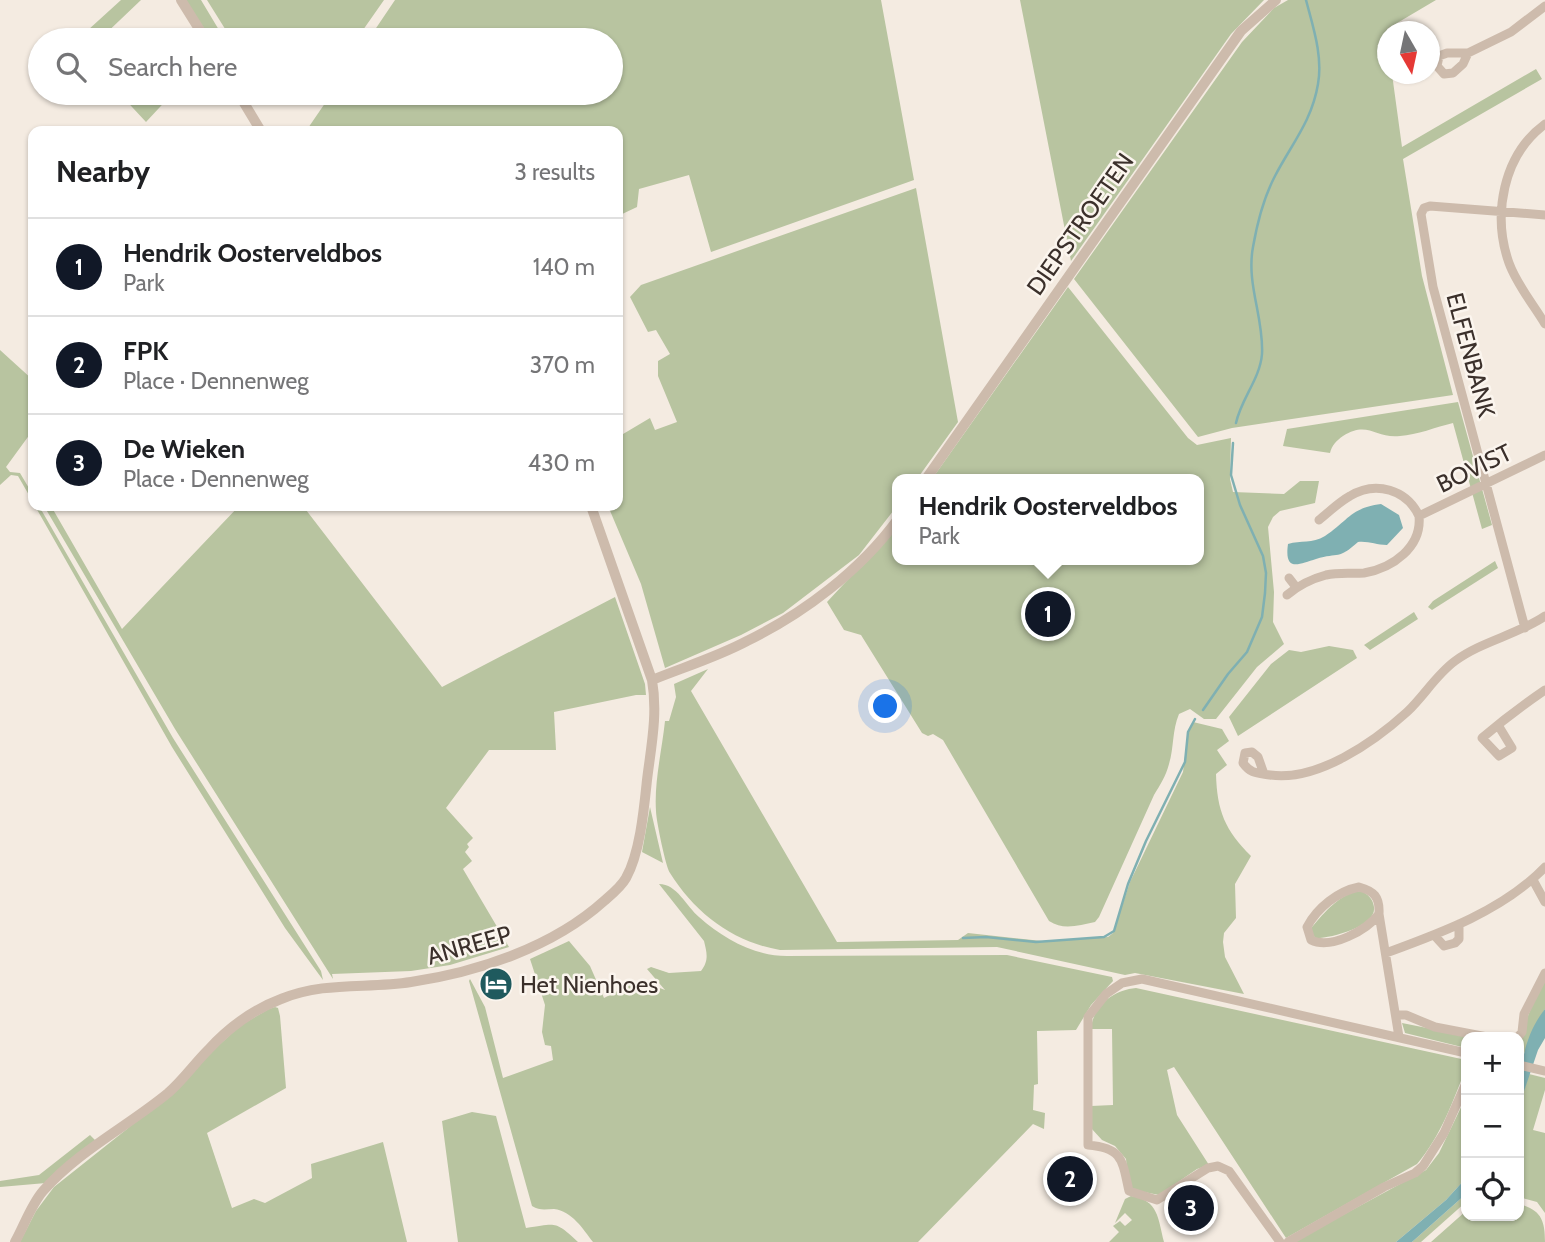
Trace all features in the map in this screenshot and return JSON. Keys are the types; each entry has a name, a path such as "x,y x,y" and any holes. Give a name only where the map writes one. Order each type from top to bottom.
{"street":[{"path":"181,0 198,28"},
{"name":"DIEPSTROETEN","path":"930,474 1241,31 1276,0"},
{"path":"1468,53 1511,32 1545,6"},
{"path":"245,105 258,126"},
{"path":"1545,124 1523,144 1514,161 1504,190 1502,212 1509,263 1518,283 1545,324"},
{"name":"ELFENBANK","path":"1525,628 1433,287 1421,214 1424,208 1430,206 1545,215"},
{"name":"BOVIST","path":"1419,516 1545,455"},
{"name":"BOVIST","path":"1287,595 1296,587 1327,575 1364,573 1385,566 1410,549 1420,529 1419,516 1406,497 1393,490 1377,488 1350,496 1319,520"},
{"name":"ANREEP","path":"15,1242 42,1192 67,1169 168,1093 224,1033 260,1008 303,991 329,986 409,982 501,960 547,941 599,906 625,881 633,862 647,785 655,718 652,680 593,511"},
{"path":"652,680 730,650 787,619 833,587 869,553 892,526"},
{"path":"1289,578 1296,587"},
{"path":"1264,774 1301,775 1352,753 1408,711 1452,663 1480,646 1525,628 1545,616"},
{"path":"1498,725 1545,690"},
{"path":"1386,953 1434,935 1494,906 1532,880 1545,867"},
{"path":"1532,880 1545,902"},
{"path":"1379,914 1368,925 1334,941 1317,943 1311,940 1307,928 1326,904 1350,888 1371,890 1380,905 1379,914 1399,1037"},
{"path":"1434,935 1444,946 1450,945 1459,939 1459,924"},
{"path":"1522,1032 1524,1014 1545,973"},
{"path":"1280,1242 1229,1171 1218,1166 1208,1168 1157,1200 1129,1191 1122,1160 1113,1150 1088,1144 1088,1017 1106,994 1122,983 1142,979 1461,1052"},
{"path":"1396,1016 1406,1015 1434,1027 1461,1032"},
{"path":"1288,1242 1384,1187 1415,1173 1434,1151 1461,1094"}],"green space":[{"path":"121,0 141,0 112,28 90,28"},
{"path":"185,0 201,0 218,28 202,28"},
{"path":"207,0 384,0 364,28 224,28"},
{"path":"395,0 881,0 914,180 711,252 689,175 639,189 637,207 623,214 623,126 309,126 324,105 623,105 623,28 376,28"},
{"path":"1020,0 1264,0 1231,34 1071,261"},
{"path":"1288,0 1436,0 1401,21 1377,21 1377,84 1393,84 1402,147 1536,69 1542,79 1403,159 1422,276 1453,395 1232,428 1198,437 1074,279 1242,42 1274,8"},
{"path":"130,105 162,105 146,122"},
{"path":"916,188 958,422 921,474 892,474 892,512 859,555 783,613 741,635 665,668 641,584 610,511 623,511 623,434 650,418 655,430 677,422 658,376 658,361 670,354 656,330 648,332 630,297 641,285"},
{"path":"1068,287 1188,438 1197,445 1231,438 1230,479 1233,492 1284,494 1300,481 1319,481 1315,503 1280,511 1268,527 1274,592 1273,622 1284,644 1257,667 1216,719 1204,719 1190,709 1179,714 1171,758 1163,780 1095,922 1066,927 1049,921 943,740 933,734 928,736 922,733 861,635 844,630 827,602 892,532 892,565 1204,565 1204,474 936,474"},
{"path":"0,350 28,375 28,437 6,467 10,472 20,473 28,487 28,493 18,476 11,475 0,485"},
{"path":"1458,402 1492,525 1482,529 1453,423 1400,436 1359,430 1341,438 1333,445 1330,453 1283,446 1287,429"},
{"path":"38,511 42,511 173,738 321,971 323,980 285,928 172,747"},
{"path":"47,511 54,511 122,629 234,511 307,511 442,687 615,597 645,684 646,695 554,712 556,750 489,750 446,808 473,838 467,844 469,847 465,852 472,861 463,869 509,947 450,965 411,971 332,974 333,979 175,729"},
{"path":"1495,561 1498,568 1432,610 1428,607 1433,601"},
{"path":"1414,612 1418,619 1370,650 1364,645"},
{"path":"1329,646 1353,650 1357,658 1238,736 1229,717 1271,664 1289,650 1301,652"},
{"path":"708,669 691,691 837,942 958,940 968,933 1042,941 1108,937 1113,933 1130,882 1183,772 1188,732 1193,722 1222,729 1229,741 1217,750 1227,765 1216,774 1218,799 1229,828 1251,856 1235,884 1236,918 1224,933 1223,942 1225,957 1244,994 1135,973 1125,975 997,947 780,950 731,933 703,913 670,873 656,816 656,789 665,721 669,721 676,697 674,684"},
{"path":"650,807 663,863 642,852"},
{"path":"659,884 676,892 699,917 719,932 740,945 763,953 787,956 1007,955 1112,977 1113,981 1091,1005 1076,1030 1037,1031 1038,1084 1034,1085 1033,1110 1045,1113 1044,1129 1033,1124 918,1242 593,1242 566,1213 532,1206 469,981 470,979 485,1007 503,1078 553,1060 551,1046 545,1045 542,1032 545,1005 530,959 569,941 590,966 604,998 639,980 665,990 647,969 651,967 669,973 701,971 704,967 707,957 704,941"},
{"path":"1361,891 1370,897 1374,907 1368,920 1341,934 1315,938 1312,927 1328,910 1346,895"},
{"path":"1545,980 1545,1009 1524,1054 1523,1032"},
{"path":"1136,988 1461,1059 1461,1080 1440,1130 1417,1164 1286,1238 1174,1067 1167,1070 1177,1115 1209,1165 1197,1169 1159,1195 1129,1189 1126,1159 1115,1146 1102,1140 1091,1128 1091,1106 1113,1105 1112,1029 1091,1029 1093,1021 1100,1006 1112,996"},
{"path":"275,1007 278,1008 280,1016 286,1088 207,1133 232,1208 254,1199 265,1203 312,1178 311,1164 383,1142 407,1242 20,1242 36,1211 54,1187 127,1129 241,1025"},
{"path":"1402,1023 1461,1035 1461,1047 1405,1033"},
{"path":"1529,1074 1545,1078 1545,1090 1533,1130 1545,1133 1545,1213 1537,1202 1524,1198 1524,1090"},
{"path":"1461,1107 1461,1184 1446,1200 1396,1242 1293,1242 1426,1170 1439,1153"},
{"path":"472,1112 496,1116 526,1228 555,1225 578,1242 458,1242 442,1121"},
{"path":"90,1135 96,1141 46,1183 0,1187 0,1181 39,1175"},
{"path":"1131,1196 1152,1206 1164,1242 1109,1242 1119,1232 1113,1226 1120,1221 1125,1226 1132,1220 1125,1213 1115,1223 1125,1199"},
{"path":"1461,1198 1461,1206 1421,1242 1412,1242"},
{"path":"1524,1206 1537,1213 1543,1222 1545,1242 1431,1242 1461,1215 1461,1221 1524,1221"}],"water":[{"path":"1381,504 1399,515 1403,528 1387,545 1358,542 1338,555 1299,564 1291,563 1288,559 1288,544 1320,538 1356,512"},
{"path":"1545,1009 1545,1038 1538,1050 1524,1091 1524,1055"},
{"path":"1461,1184 1461,1198 1412,1242 1396,1242 1446,1200"}],"waterway":[{"path":"1236,423 1258,372 1262,354 1251,261 1257,229 1271,184 1306,121 1318,84 1318,52 1306,0"},
{"path":"1203,710 1247,652 1262,617 1265,593 1263,556 1240,505 1231,475 1233,443"},
{"path":"963,938 986,937 1036,942 1104,937 1114,931 1128,884 1146,841 1185,762 1188,732 1195,719"}],"place":[{"name":"Hendrik Oosterveldbos","path":"1048,614"},
{"name":"Het Nienhoes","path":"496,984"},
{"name":"FPK","path":"1070,1179"},
{"name":"De Wieken","path":"1191,1208"}]}
